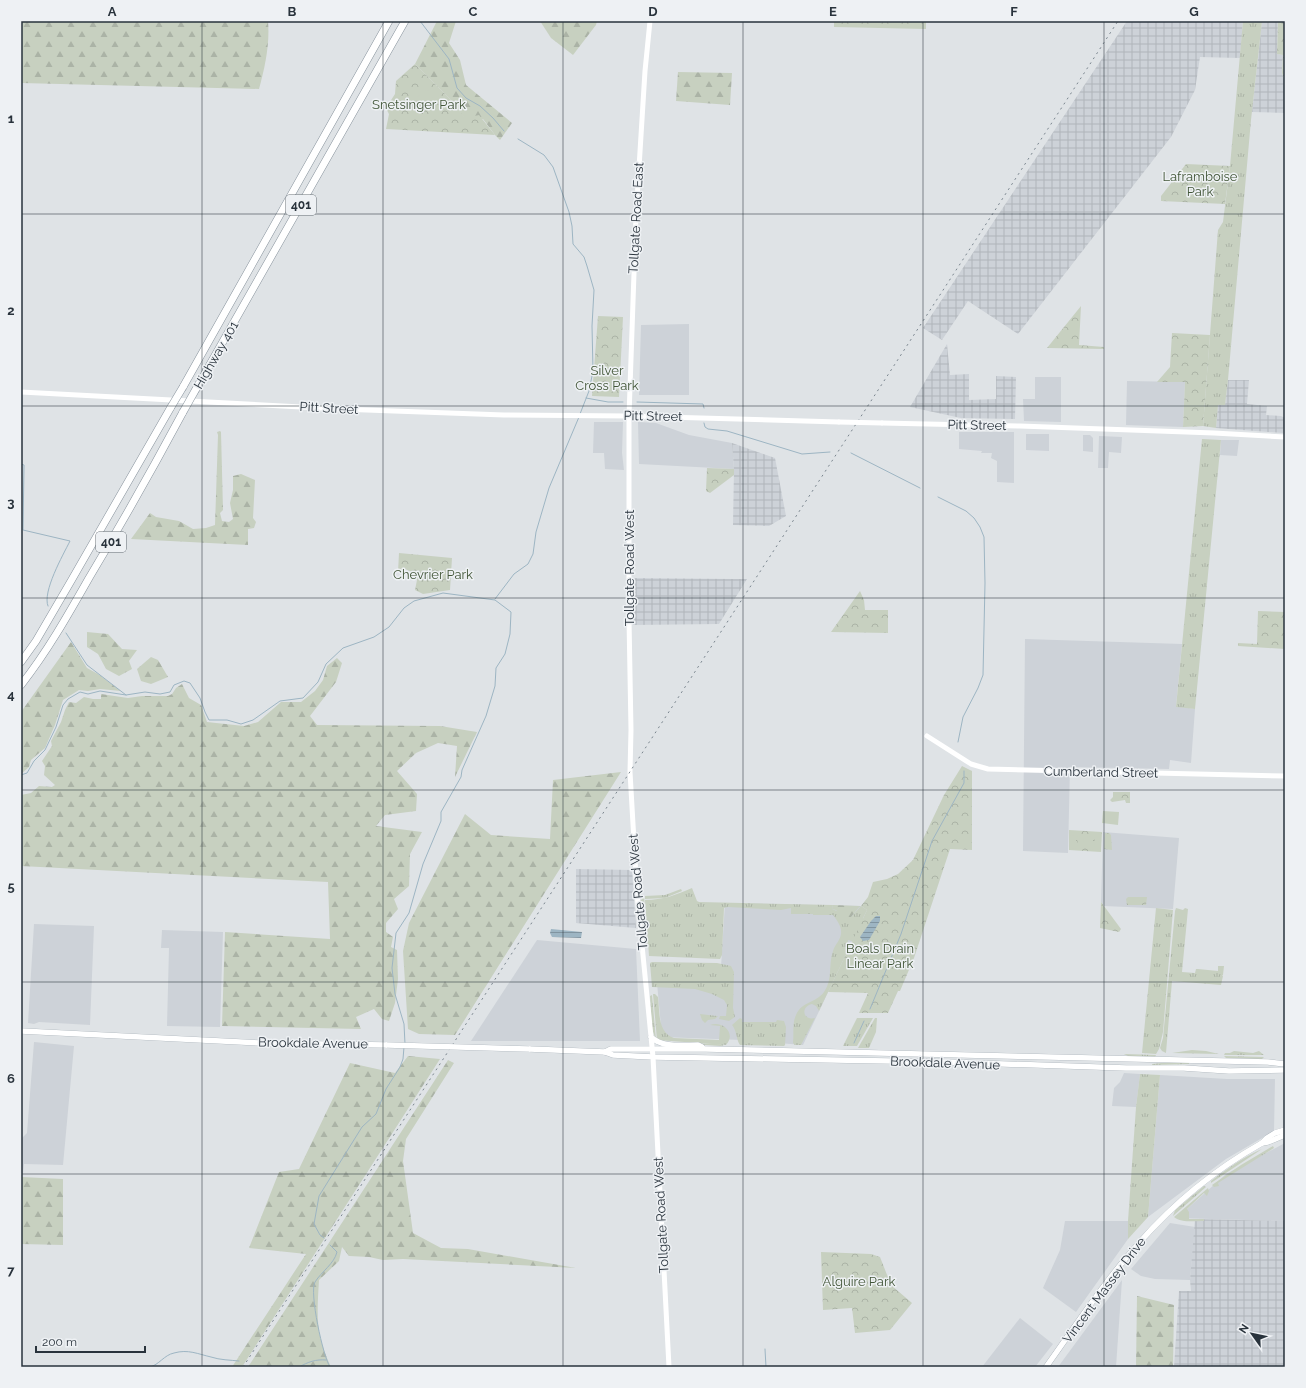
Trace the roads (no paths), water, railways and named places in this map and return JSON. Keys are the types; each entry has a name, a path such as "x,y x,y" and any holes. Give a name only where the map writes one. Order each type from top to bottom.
{"highway":[{"name":"Highway 401","path":"21,662 36,641 183,387 389,21"},
{"name":"Highway 401","path":"21,685 34,669 57,632 142,489 183,412 405,21"}],"main road":[{"name":"Brookdale Avenue","path":"21,1032 260,1042 605,1052 612,1050 706,1049 1221,1061 1285,1064"},
{"path":"651,1037 655,1041 663,1044 698,1045 706,1049"},
{"name":"Brookdale Avenue","path":"605,1052 613,1055 653,1057 946,1062 1126,1068 1285,1070"},
{"name":"Vincent Massey Drive","path":"1046,1367 1122,1263 1152,1228 1213,1174 1275,1133 1285,1130"},
{"name":"Vincent Massey Drive","path":"1262,1143 1285,1135"}],"street":[{"name":"Tollgate Road East","path":"629,416 636,216 645,71 650,21"},
{"name":"Pitt Street","path":"21,392 339,409 504,415 629,416 1020,426 1285,437"},
{"name":"Tollgate Road West","path":"629,416 630,772 637,894 653,1057 669,1367"},
{"name":"Cumberland Street","path":"927,736 971,764 988,769 1285,776"}],"water":[{"path":"876,916 880,916 880,921 869,940 863,941 860,937"},
{"path":"551,929 582,932 581,938 552,937 550,933"}],"waterway":[{"path":"420,21 449,59 457,88 466,98 480,106 504,131"},
{"path":"518,139 544,155 553,167 569,212 572,226 573,244 584,257 594,290 592,326 593,371 589,391 580,414"},
{"path":"586,398 608,402 623,402"},
{"path":"637,402 703,404 704,408"},
{"path":"495,599 514,574 528,564 533,554 536,532 549,488 579,417"},
{"path":"704,423 705,427 708,429 727,431 802,454 830,452"},
{"path":"851,453 920,488"},
{"path":"21,464 24,465 23,530 70,541 50,583 47,600 48,606"},
{"path":"938,497 966,511 974,518 984,537 985,583 983,675 963,717 958,742"},
{"path":"21,775 27,773 34,761 45,750 56,727 63,705 68,699 80,692 88,694 100,691 126,695 145,692 160,694 170,692 174,685 184,681 190,683 200,698 209,720 227,720 241,724 253,720 280,701 303,698 318,682 326,664 343,648 374,637 389,627 404,608 414,601 443,593 495,600 511,612 510,634 505,654 496,668 495,686 486,716 462,770 461,777 441,812 441,821 423,864 409,913 396,933 392,968 395,994 404,1024 405,1044"},
{"path":"66,633 87,665 126,695"},
{"path":"870,1009 901,934 932,841 964,783 964,771"},
{"path":"854,1043 864,1021"},
{"path":"324,1238 320,1235 314,1224 319,1196 362,1127 376,1114 386,1089 400,1067 403,1059 404,1047"},
{"path":"330,1245 337,1252 331,1264 315,1282 314,1288 315,1311 324,1351 330,1367"},
{"path":"765,1349 766,1367"},
{"path":"150,1367 170,1354 179,1352 193,1352 218,1359 239,1361"},
{"path":"299,1367 312,1361 326,1360"}],"railway":[{"path":"243,1367 1118,21"}],"park label":[{"name":"Snetsinger Park","path":"419,104"},
{"name":"Laframboise Park","path":"1200,184"},
{"name":"Silver Cross Park","path":"607,378"},
{"name":"Chevrier Park","path":"433,574"},
{"name":"Boals Drain Linear Park","path":"880,956"},
{"name":"Alguire Park","path":"859,1281"}]}
